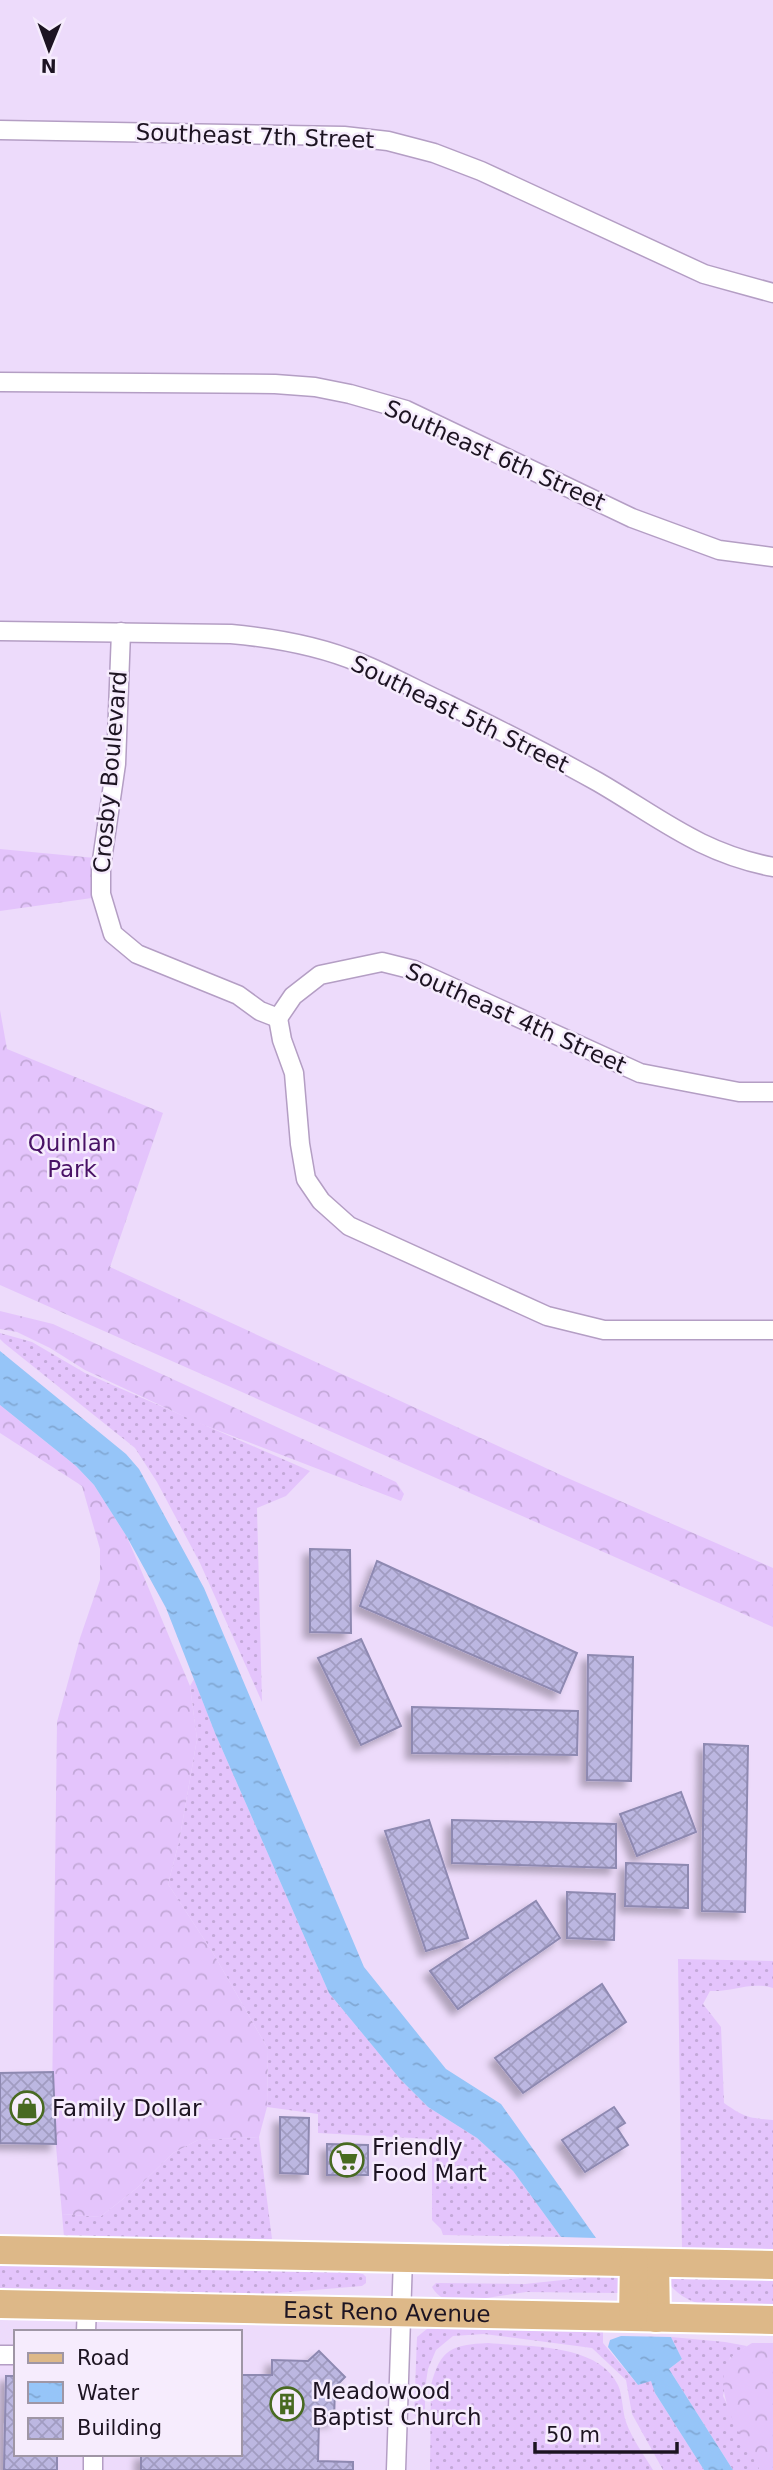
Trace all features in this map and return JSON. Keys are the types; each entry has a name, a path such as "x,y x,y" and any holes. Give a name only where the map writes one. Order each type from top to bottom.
{"main road":[{"path":"0,2250 773,2265"},
{"path":"644,2317 645,2263"},
{"name":"East Reno Avenue","path":"0,2304 87,2318 402,2311 773,2320"}],"street":[{"name":"Southeast 7th Street","path":"0,130 344,136 388,141 434,153 481,171 704,274 773,293"},
{"name":"Southeast 6th Street","path":"0,382 275,384 315,387 350,394 405,410 632,518 719,550 773,557"},
{"name":"Southeast 5th Street","path":"0,631 231,634 306,646 359,663 537,747 635,804 675,831 713,850 743,861 773,867"},
{"name":"Crosby Boulevard","path":"121,632 116,764 101,867 101,894 113,933 137,954 238,995 260,1011 278,1018"},
{"name":"Southeast 4th Street","path":"278,1018 293,996 320,975 383,962 414,970 640,1073 739,1092 773,1092"},
{"path":"278,1018 282,1040 295,1073 300,1144 306,1179 321,1202 349,1226 547,1316 604,1330 773,1330"},
{"path":"396,2470 403,2258"}],"green space":[{"path":"0,849 95,858 92,898 0,911"},
{"name":"Quinlan Park","path":"0,1010 7,1049 163,1113 110,1267 563,1476 773,1568 773,1627 0,1285"},
{"path":"0,1311 53,1324 396,1482 404,1494 401,1501 196,1422 85,1370 50,1348 17,1332 0,1329"},
{"path":"0,1333 32,1342 85,1373 310,1471 286,1496 257,1508 262,1702 200,1563 157,1482 135,1448 4,1343 0,1339"},
{"path":"0,1405 76,1466 94,1485 127,1537 190,1686 197,1739 179,1842 168,1884 213,1953 268,2049 267,2107 259,2137 198,2140 173,2153 137,2188 100,2217 62,2214 52,2101 57,1722 80,1638 100,1580 100,1549 82,1486 0,1433"},
{"path":"194,1679 329,1993 400,2079 428,2107 477,2138 513,2171 561,2237 443,2235 432,2220 432,2139 318,2133 318,2114 267,2107 268,2049 213,1953 168,1884 179,1842 197,1739 190,1686"},
{"path":"678,1959 773,1961 773,1988 749,1986 710,1991 703,2004 721,2027 724,2103 747,2116 773,2120 773,2252 682,2250"},
{"path":"259,2137 272,2239 64,2237 62,2214 100,2217 137,2188 173,2153 198,2140"},
{"path":"0,2266 321,2269 363,2274 366,2283 362,2286 242,2296 0,2291"},
{"path":"670,2275 773,2277 773,2305 702,2304 689,2300 678,2292 667,2281"},
{"path":"620,2276 622,2291 526,2292 459,2302 443,2298 432,2287 436,2283 525,2284"},
{"path":"433,2324 603,2329 603,2343 638,2385 651,2380 655,2393 704,2470 663,2470 632,2414 626,2380 592,2348 484,2334 453,2336 436,2350 428,2369 425,2423 414,2415 417,2337"},
{"path":"671,2337 747,2346 730,2358 723,2396 760,2470 733,2470 669,2369 682,2359"},
{"path":"488,2343 541,2347 578,2354 595,2361 608,2371 620,2389 629,2428 653,2470 430,2470 431,2385 439,2363 457,2347"},
{"path":"752,2343 773,2343 773,2470 760,2470 731,2416 723,2385 724,2372 730,2359"}],"water":[{"path":"0,1351 126,1454 139,1469 204,1588 364,1967 446,2069 501,2104 596,2238 561,2237 513,2171 477,2138 428,2107 400,2079 329,1993 215,1733 166,1608 127,1537 94,1485 76,1466 0,1405"},
{"path":"621,2336 671,2337 682,2359 669,2369 733,2470 704,2470 655,2393 651,2381 638,2385 608,2347 610,2340"}],"building":[{"path":"310,1549 350,1550 351,1633 310,1632"},
{"path":"377,1561 577,1653 560,1693 360,1606"},
{"path":"361,1639 401,1726 361,1745 318,1658"},
{"path":"588,1655 633,1657 631,1781 587,1780"},
{"path":"412,1707 578,1711 577,1755 412,1753"},
{"path":"704,1744 748,1746 745,1912 702,1911"},
{"path":"681,1792 696,1832 637,1856 620,1814"},
{"path":"429,1820 468,1938 426,1951 385,1831"},
{"path":"452,1820 616,1824 616,1868 452,1863"},
{"path":"626,1863 688,1865 688,1908 625,1906"},
{"path":"567,1892 615,1894 614,1940 567,1938"},
{"path":"536,1901 560,1938 458,2009 430,1971"},
{"path":"602,1984 626,2022 523,2093 495,2058"},
{"name":"Family Dollar","path":"53,2072 56,2144 0,2143 0,2073"},
{"path":"614,2107 625,2123 617,2128 628,2145 585,2172 562,2140"},
{"path":"280,2117 309,2118 308,2174 280,2173"},
{"name":"Friendly Food Mart","path":"327,2144 368,2145 368,2175 327,2175"},
{"name":"Meadowood Baptist Church","path":"319,2351 345,2377 335,2387 334,2421 319,2420 318,2461 353,2462 353,2470 141,2470 141,2456 242,2456 242,2375 272,2375 272,2360 308,2361"},
{"path":"6,2376 14,2376 14,2456 57,2456 57,2470 4,2470"}],"place":[{"name":"Family Dollar","path":"27,2108"},
{"name":"Friendly Food Mart","path":"347,2160"},
{"name":"Meadowood Baptist Church","path":"287,2404"}]}
